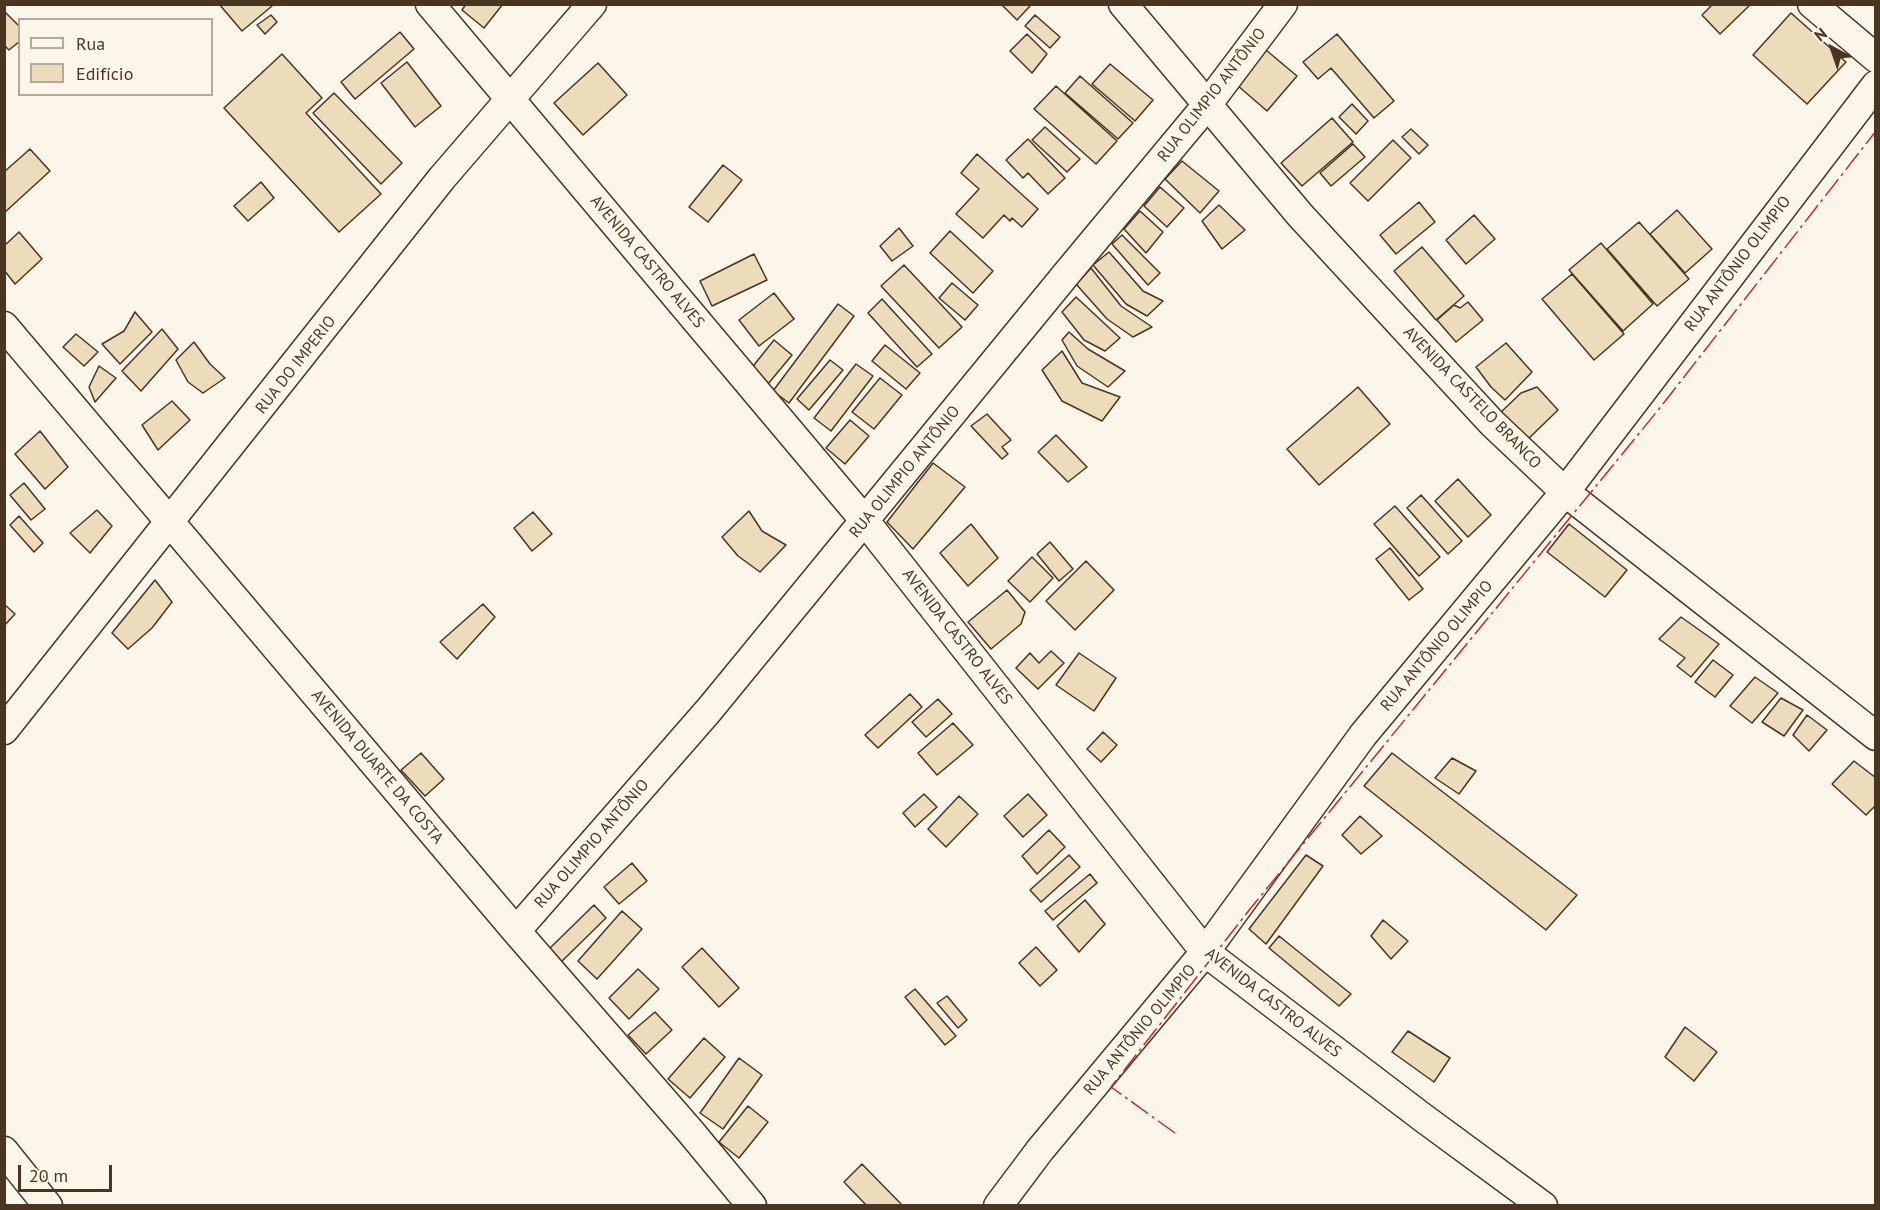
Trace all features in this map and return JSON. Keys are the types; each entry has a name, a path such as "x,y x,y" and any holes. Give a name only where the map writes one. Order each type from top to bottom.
{"street":[{"name":"AVENIDA CASTRO ALVES","path":"430,4 865,521 1205,952 1543,1206"},
{"name":"RUA DO IMPERIO","path":"4,730 436,186 592,4"},
{"name":"AVENIDA CASTELO BRANCO","path":"1123,4 1300,215 1492,423 1565,492 1875,736"},
{"name":"RUA OLIMPIO ANTÔNIO","path":"516,931 709,710 1207,105 1283,4"},
{"path":"1812,4 1875,58"},
{"name":"RUA ANTÔNIO OLIMPIO","path":"998,1206 1040,1150 1205,952 1363,735 1565,492 1875,85"},
{"name":"AVENIDA DUARTE DA COSTA","path":"4,326 752,1206"},
{"path":"4,1151 48,1206"}],"building":[{"path":"219,4 270,4 272,6 242,31"},
{"path":"466,4 503,4 484,28 462,10"},
{"path":"1001,4 1029,4 1030,6 1017,20"},
{"path":"1713,4 1751,4 1720,34 1702,15"},
{"path":"4,11 18,25 18,43 9,50 4,45"},
{"path":"1791,13 1846,62 1807,104 1753,55"},
{"path":"271,15 277,22 265,34 257,25"},
{"path":"1035,15 1060,37 1050,48 1025,26"},
{"path":"400,32 414,49 355,99 341,82"},
{"path":"1027,34 1047,54 1032,73 1010,51"},
{"path":"1337,34 1394,101 1374,118 1331,68 1318,79 1303,62"},
{"path":"1266,50 1297,76 1267,111 1237,85"},
{"path":"282,54 322,98 306,113 381,194 339,232 224,108"},
{"path":"407,62 441,106 415,127 381,83"},
{"path":"598,63 627,95 583,135 554,103"},
{"path":"1110,64 1153,100 1135,121 1092,84"},
{"path":"1080,76 1133,123 1118,139 1065,93"},
{"path":"1056,86 1117,141 1096,164 1034,109"},
{"path":"334,93 402,163 381,184 313,113"},
{"path":"1352,104 1368,121 1356,134 1339,117"},
{"path":"1332,118 1353,142 1302,186 1281,163"},
{"path":"1045,127 1080,159 1067,172 1032,140"},
{"path":"1411,129 1428,145 1419,154 1402,137"},
{"path":"1028,139 1065,178 1048,194 1028,173 1023,178 1006,160"},
{"path":"1393,140 1411,158 1368,201 1350,183"},
{"path":"1353,144 1365,157 1331,186 1320,173"},
{"path":"30,149 50,171 4,213 4,172"},
{"path":"977,154 1038,209 1022,227 1012,218 1010,221 1004,215 983,238 956,214 979,189 961,173"},
{"path":"1182,161 1219,191 1200,213 1165,179"},
{"path":"723,165 742,180 708,222 689,207"},
{"path":"261,182 274,198 248,221 234,206"},
{"path":"1160,187 1184,208 1167,227 1144,206"},
{"path":"1419,202 1435,222 1396,254 1380,235"},
{"path":"1219,205 1245,230 1222,249 1202,221"},
{"path":"1677,210 1712,249 1685,273 1650,234"},
{"path":"1140,211 1163,232 1146,253 1124,229"},
{"path":"1474,215 1495,239 1466,264 1446,240"},
{"path":"1639,222 1689,279 1657,306 1607,249"},
{"path":"899,228 913,246 892,261 880,246"},
{"path":"950,231 993,271 973,293 930,253"},
{"path":"19,232 42,259 15,284 4,270 4,246"},
{"path":"1122,235 1160,273 1148,285 1112,244"},
{"path":"1601,243 1653,304 1623,331 1569,270"},
{"path":"1422,247 1464,296 1436,320 1394,271"},
{"path":"1109,252 1143,291 1163,301 1147,316 1126,304 1093,265"},
{"path":"754,254 767,280 712,306 700,281"},
{"path":"904,265 962,327 939,348 881,286"},
{"path":"1091,268 1121,306 1152,327 1133,337 1107,319 1076,284"},
{"path":"1572,274 1624,334 1594,360 1542,299"},
{"path":"952,283 978,305 965,320 939,298"},
{"path":"774,293 794,319 759,346 739,320"},
{"path":"1076,297 1120,338 1105,351 1084,340 1062,312"},
{"path":"882,299 932,354 917,367 868,313"},
{"path":"1468,302 1483,320 1456,342 1437,320 1454,305 1460,308"},
{"path":"838,304 854,316 789,403 773,391"},
{"path":"135,312 152,332 120,364 102,344 124,331"},
{"path":"162,329 178,349 141,391 122,371"},
{"path":"1069,332 1088,349 1125,371 1108,387 1077,366 1062,340"},
{"path":"76,334 98,352 84,366 63,347"},
{"path":"774,340 792,355 768,384 750,370"},
{"path":"194,342 210,364 225,378 203,393 188,382 176,360"},
{"path":"1506,343 1532,372 1505,400 1491,387 1476,367"},
{"path":"885,345 920,373 906,389 872,361"},
{"path":"1062,351 1082,383 1120,397 1102,421 1062,401 1042,370"},
{"path":"830,360 843,370 809,410 797,399"},
{"path":"856,364 873,376 831,431 814,418"},
{"path":"99,366 116,378 95,402 89,387"},
{"path":"880,378 902,395 874,429 852,412"},
{"path":"1358,387 1390,424 1319,485 1287,449"},
{"path":"1537,387 1558,410 1525,442 1499,414 1521,393"},
{"path":"172,401 190,420 158,450 142,425"},
{"path":"987,414 1011,440 1002,447 1008,454 1002,459 971,426"},
{"path":"850,420 869,436 845,464 826,448"},
{"path":"40,431 68,467 45,489 15,454"},
{"path":"1056,435 1087,467 1068,482 1038,452"},
{"path":"933,463 965,487 913,549 887,522"},
{"path":"1458,479 1491,515 1468,537 1435,501"},
{"path":"24,483 45,509 31,520 10,495"},
{"path":"1421,495 1462,541 1448,554 1407,508"},
{"path":"1395,506 1440,557 1419,576 1374,524"},
{"path":"97,510 112,526 90,553 70,533"},
{"path":"749,511 762,531 786,545 760,572 738,556 722,537"},
{"path":"533,512 552,534 532,551 514,528"},
{"path":"19,516 43,543 34,552 10,525"},
{"path":"971,524 998,558 968,586 940,553"},
{"path":"1569,524 1627,570 1605,597 1547,552"},
{"path":"1050,542 1073,569 1059,581 1037,554"},
{"path":"1390,548 1423,589 1409,600 1376,559"},
{"path":"1032,557 1053,578 1030,602 1008,581"},
{"path":"1086,561 1114,590 1075,630 1046,601"},
{"path":"155,580 172,602 152,628 128,649 112,633"},
{"path":"1007,590 1025,612 1021,624 991,649 968,622"},
{"path":"4,604 15,614 4,626"},
{"path":"483,604 495,617 457,659 440,642"},
{"path":"1681,617 1719,644 1691,677 1677,666 1685,658 1659,639"},
{"path":"1051,651 1064,663 1038,689 1016,668 1030,653 1039,663"},
{"path":"1079,653 1116,678 1094,711 1056,685"},
{"path":"1713,660 1733,675 1715,697 1695,682"},
{"path":"1755,677 1778,693 1752,723 1730,706"},
{"path":"910,694 922,707 878,748 865,735"},
{"path":"1781,698 1803,710 1784,736 1762,722"},
{"path":"938,699 952,714 926,737 912,722"},
{"path":"1807,715 1827,730 1809,751 1793,735"},
{"path":"953,723 973,745 937,775 918,753"},
{"path":"1103,732 1117,745 1101,762 1087,749"},
{"path":"421,753 444,779 425,796 401,770"},
{"path":"1392,753 1577,895 1546,930 1364,786"},
{"path":"1452,758 1476,771 1459,794 1435,778"},
{"path":"1854,761 1876,778 1876,805 1866,815 1832,784"},
{"path":"924,794 937,807 915,827 903,813"},
{"path":"1028,794 1047,815 1023,837 1004,816"},
{"path":"959,796 978,814 946,847 928,829"},
{"path":"1360,816 1382,836 1361,854 1342,835"},
{"path":"1049,830 1065,847 1037,874 1022,856"},
{"path":"1069,855 1080,867 1041,902 1030,890"},
{"path":"1306,855 1323,866 1266,944 1249,929"},
{"path":"632,863 647,881 619,904 604,887"},
{"path":"1090,874 1097,883 1053,920 1045,911"},
{"path":"1085,900 1105,924 1079,952 1057,926"},
{"path":"594,905 606,918 560,963 548,950"},
{"path":"622,911 642,929 597,979 578,961"},
{"path":"1383,920 1408,941 1391,959 1371,936"},
{"path":"1279,936 1351,994 1339,1006 1269,948"},
{"path":"1036,947 1057,970 1040,986 1019,963"},
{"path":"702,948 739,988 719,1007 682,967"},
{"path":"638,969 659,989 629,1019 609,998"},
{"path":"915,989 956,1036 945,1045 905,997"},
{"path":"947,996 967,1020 958,1028 937,1003"},
{"path":"655,1012 672,1030 646,1054 628,1035"},
{"path":"1685,1027 1717,1052 1694,1081 1665,1057"},
{"path":"1408,1031 1450,1058 1434,1082 1392,1052"},
{"path":"704,1038 725,1057 690,1098 668,1079"},
{"path":"739,1058 762,1075 723,1129 700,1113"},
{"path":"748,1106 768,1122 739,1158 719,1142"},
{"path":"862,1164 903,1206 867,1206 844,1182"}],"power":[{"path":"1175,1133 1111,1087 1250,909 1659,409 1876,131"}]}
